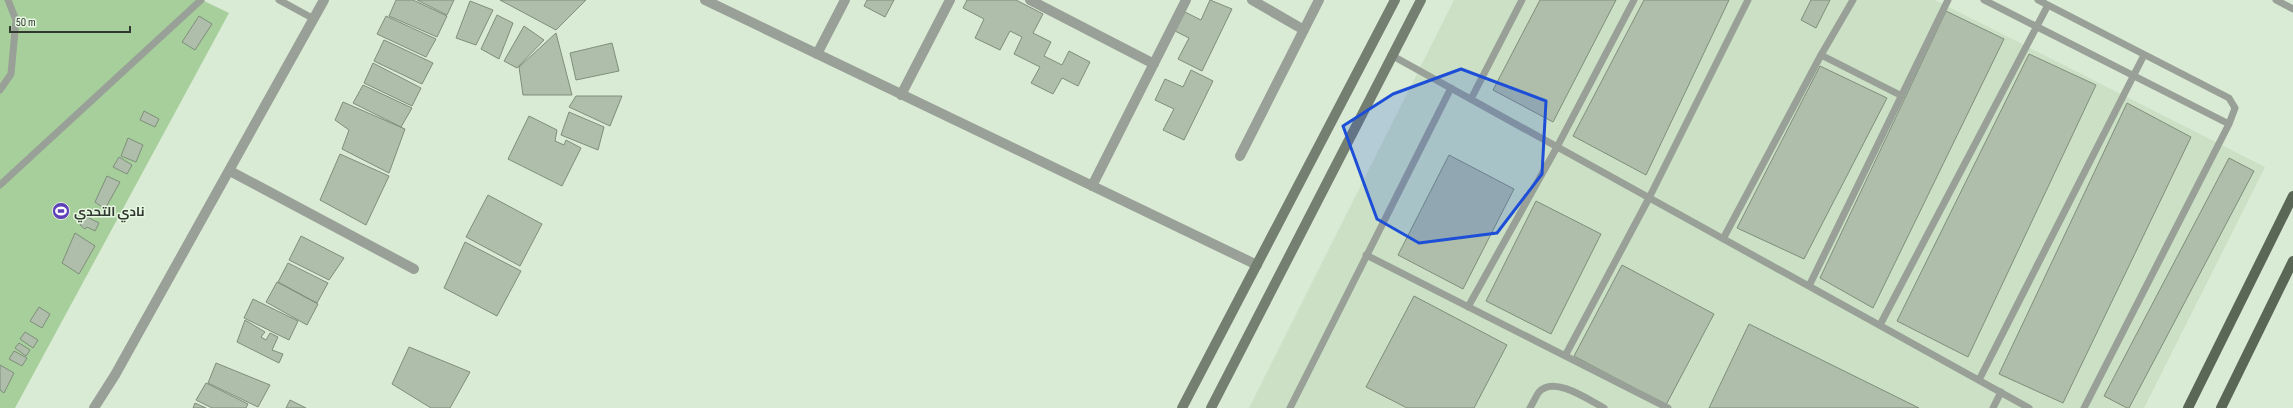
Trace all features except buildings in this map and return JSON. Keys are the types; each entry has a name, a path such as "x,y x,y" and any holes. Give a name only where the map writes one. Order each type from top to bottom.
{"main road":[{"path":"1182,408 1395,0"},
{"path":"1211,408 1391,55 1421,0"},
{"path":"2188,408 2293,196"},
{"path":"2221,408 2293,261"}],"street":[{"path":"94,408 115,375 324,0"},
{"path":"705,0 1257,265"},
{"path":"817,54 845,0"},
{"path":"901,94 950,0"},
{"path":"1030,0 1154,64"},
{"path":"1092,186 1186,0"},
{"path":"1252,0 1304,30"},
{"path":"1240,156 1319,0"},
{"path":"230,170 414,269"}],"lane":[{"path":"0,90 11,74 16,20 8,0"},
{"path":"0,185 201,0"},
{"path":"279,0 314,19"},
{"path":"1471,99 1522,0"},
{"path":"1468,307 1557,147 1634,0"},
{"path":"1565,356 1649,198 1748,0"},
{"path":"1723,239 1821,55 1853,0"},
{"path":"1809,286 1948,0"},
{"path":"1984,0 2230,124"},
{"path":"2038,0 2229,98 2235,108 2230,124 2084,408"},
{"path":"2276,0 2293,9"},
{"path":"1880,325 2048,5"},
{"path":"1979,380 2144,54"},
{"path":"1391,55 2029,408"},
{"path":"1821,55 1902,96"},
{"path":"1290,408 1451,88"},
{"path":"1366,255 1668,408"},
{"path":"1530,408 1540,390 1551,385 1562,386 1604,408"},
{"path":"1993,408 2001,392"}],"highlighted area":[{"path":"1461,69 1546,101 1542,174 1497,233 1419,243 1377,219 1343,126 1393,94"}],"shaded area":[{"path":"1454,0 1935,0 2265,167 2144,408 1249,408"}],"green space":[{"name":"نادي التحدي","path":"0,0 202,0 229,13 15,408 0,408"}],"place":[{"name":"نادي التحدي","path":"61,211"}]}
